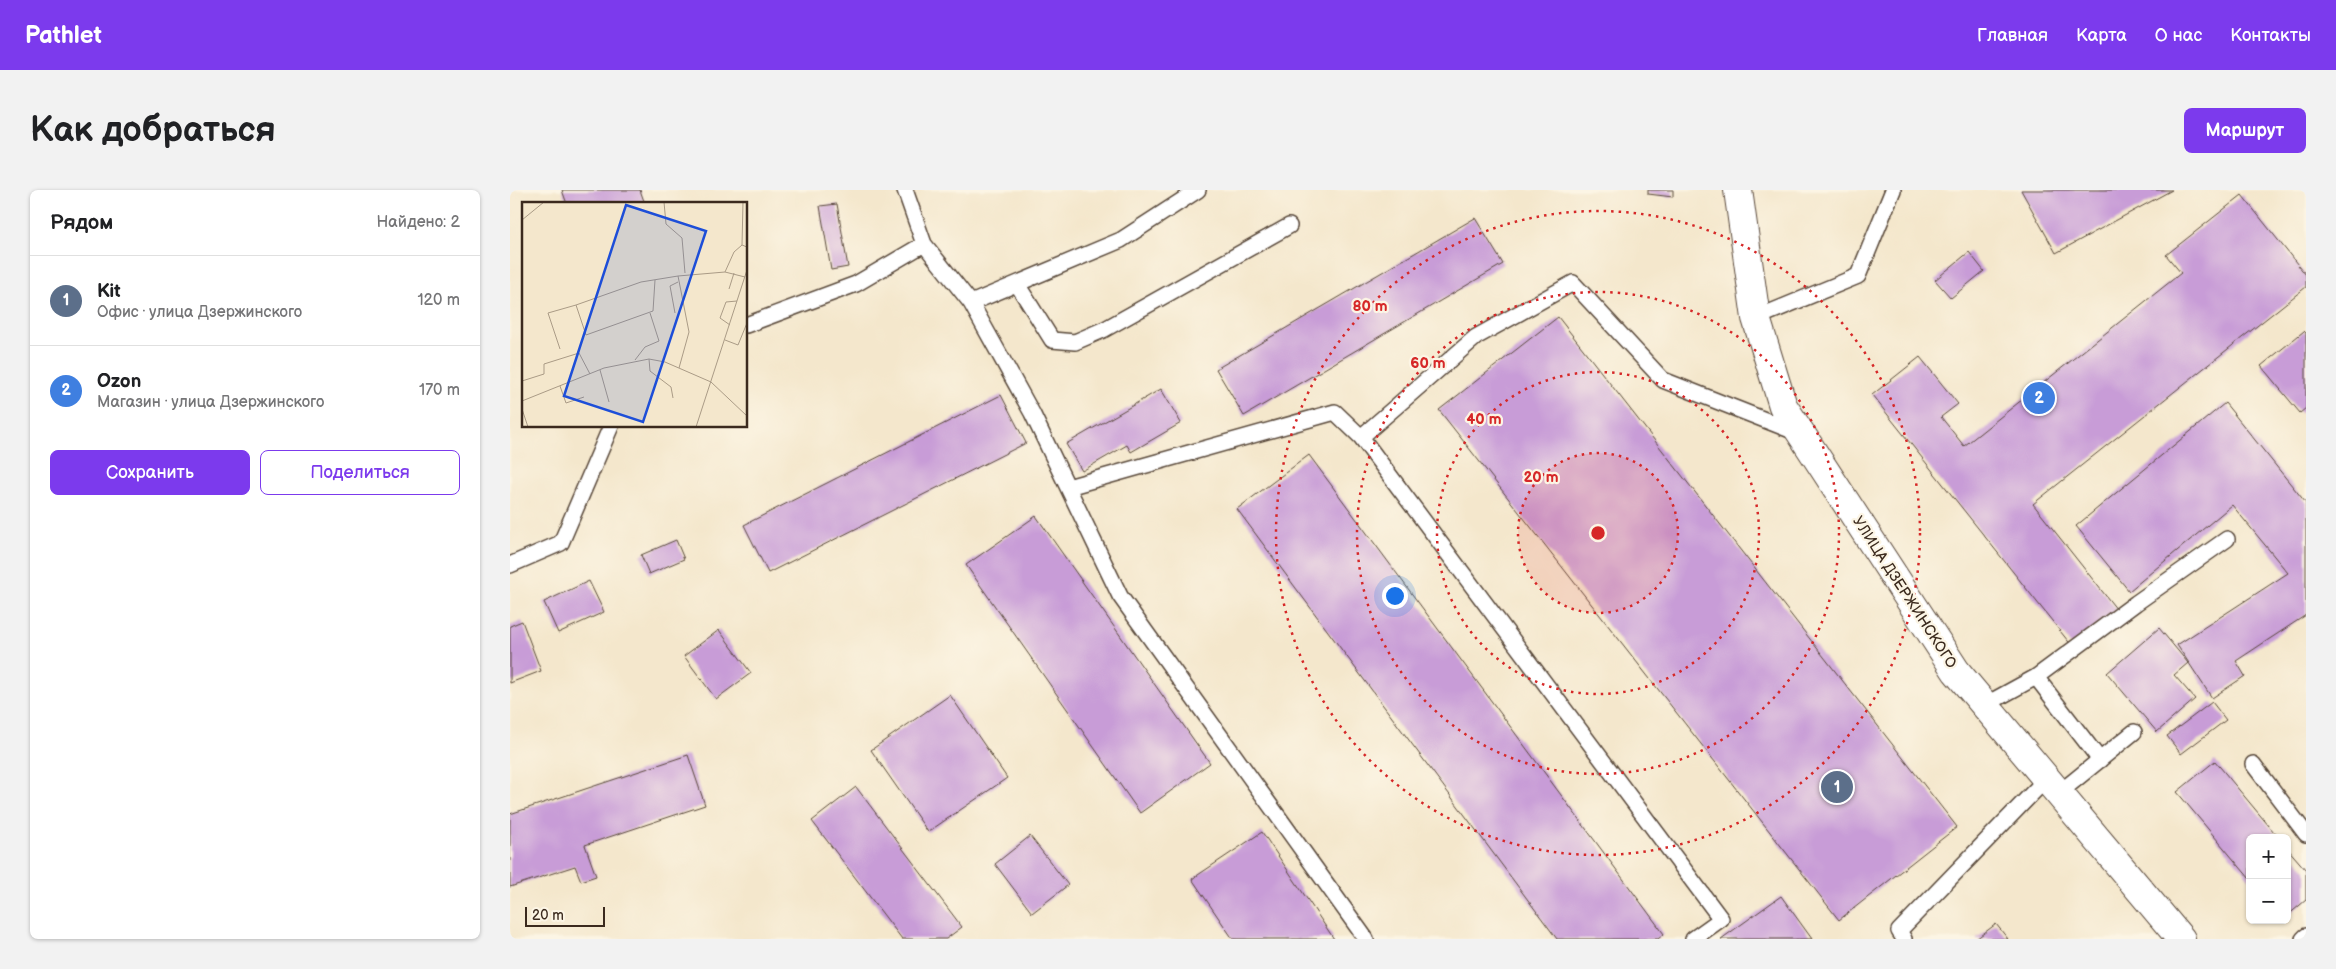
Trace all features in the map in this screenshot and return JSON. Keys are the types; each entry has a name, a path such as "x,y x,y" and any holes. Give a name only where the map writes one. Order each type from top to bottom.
{"main road":[{"name":"УЛИЦА ДЗЕРЖИНСКОГО","path":"1738,190 1756,318 1783,406 1956,671 2181,939"}],"lane":[{"path":"905,190 924,244 971,303 1032,413 1120,596 1366,939"},
{"path":"971,303 1120,240 1198,190"},
{"path":"1756,318 1858,276 1892,190"},
{"path":"1017,284 1052,340 1074,342 1105,329 1289,226"},
{"path":"748,324 856,284 924,244"},
{"path":"1361,437 1476,337 1573,283 1662,380 1802,434"},
{"path":"1068,487 1335,412 1361,437 1721,919 1693,939"},
{"path":"510,565 561,543 610,428"},
{"path":"1985,705 2036,677 2227,539"},
{"path":"2036,677 2100,760"},
{"path":"1904,939 1899,931 2053,786 2100,760 2134,732"},
{"path":"2253,764 2306,834"},
{"path":"2302,939 2306,936"}],"building":[{"path":"562,190 640,190 644,202 566,202"},
{"path":"1648,190 1673,190 1673,197 1648,194"},
{"path":"2021,190 2172,190 2056,253"},
{"path":"2242,195 2306,275 2306,287 2033,504 2117,610 2072,646 1872,395 1920,357 1958,404 1941,417 1964,446 2181,273 2166,255"},
{"path":"837,204 848,267 831,270 820,206"},
{"path":"1475,218 1503,264 1244,416 1216,369"},
{"path":"1969,252 1984,271 1951,298 1935,280"},
{"path":"1558,317 1957,827 1839,920 1439,410"},
{"path":"2304,331 2306,333 2306,408 2300,413 2261,366"},
{"path":"1161,389 1181,423 1131,452 1127,445 1082,471 1066,444"},
{"path":"1001,395 1026,443 768,573 744,525"},
{"path":"2225,403 2306,503 2306,615 2236,661 2245,676 2212,698 2177,645 2288,573 2232,505 2129,591 2076,526"},
{"path":"1309,455 1664,934 1658,939 1557,939 1237,509"},
{"path":"1036,516 1210,763 1140,813 966,565"},
{"path":"676,540 684,559 649,574 641,555"},
{"path":"589,581 604,612 558,633 544,602"},
{"path":"522,621 541,671 510,683 510,626"},
{"path":"2159,628 2188,663 2174,675 2195,699 2157,732 2107,673"},
{"path":"719,630 751,673 716,699 684,656"},
{"path":"950,695 1007,778 928,832 871,750"},
{"path":"2212,702 2226,720 2181,754 2167,736"},
{"path":"688,755 705,805 585,845 596,876 581,881 575,866 510,887 510,814"},
{"path":"2215,761 2276,834 2246,834 2246,874 2177,792"},
{"path":"856,787 962,927 946,939 902,939 812,821"},
{"path":"1262,832 1334,939 1233,939 1192,879"},
{"path":"1030,836 1068,885 1032,913 995,864"},
{"path":"2291,853 2306,870 2306,900 2291,913"},
{"path":"1781,896 1812,939 1721,939"},
{"path":"1996,924 2008,939 1976,939"}],"place":[{"name":"Ozon","path":"2039,398"},
{"name":"Kit","path":"1837,787"}]}
